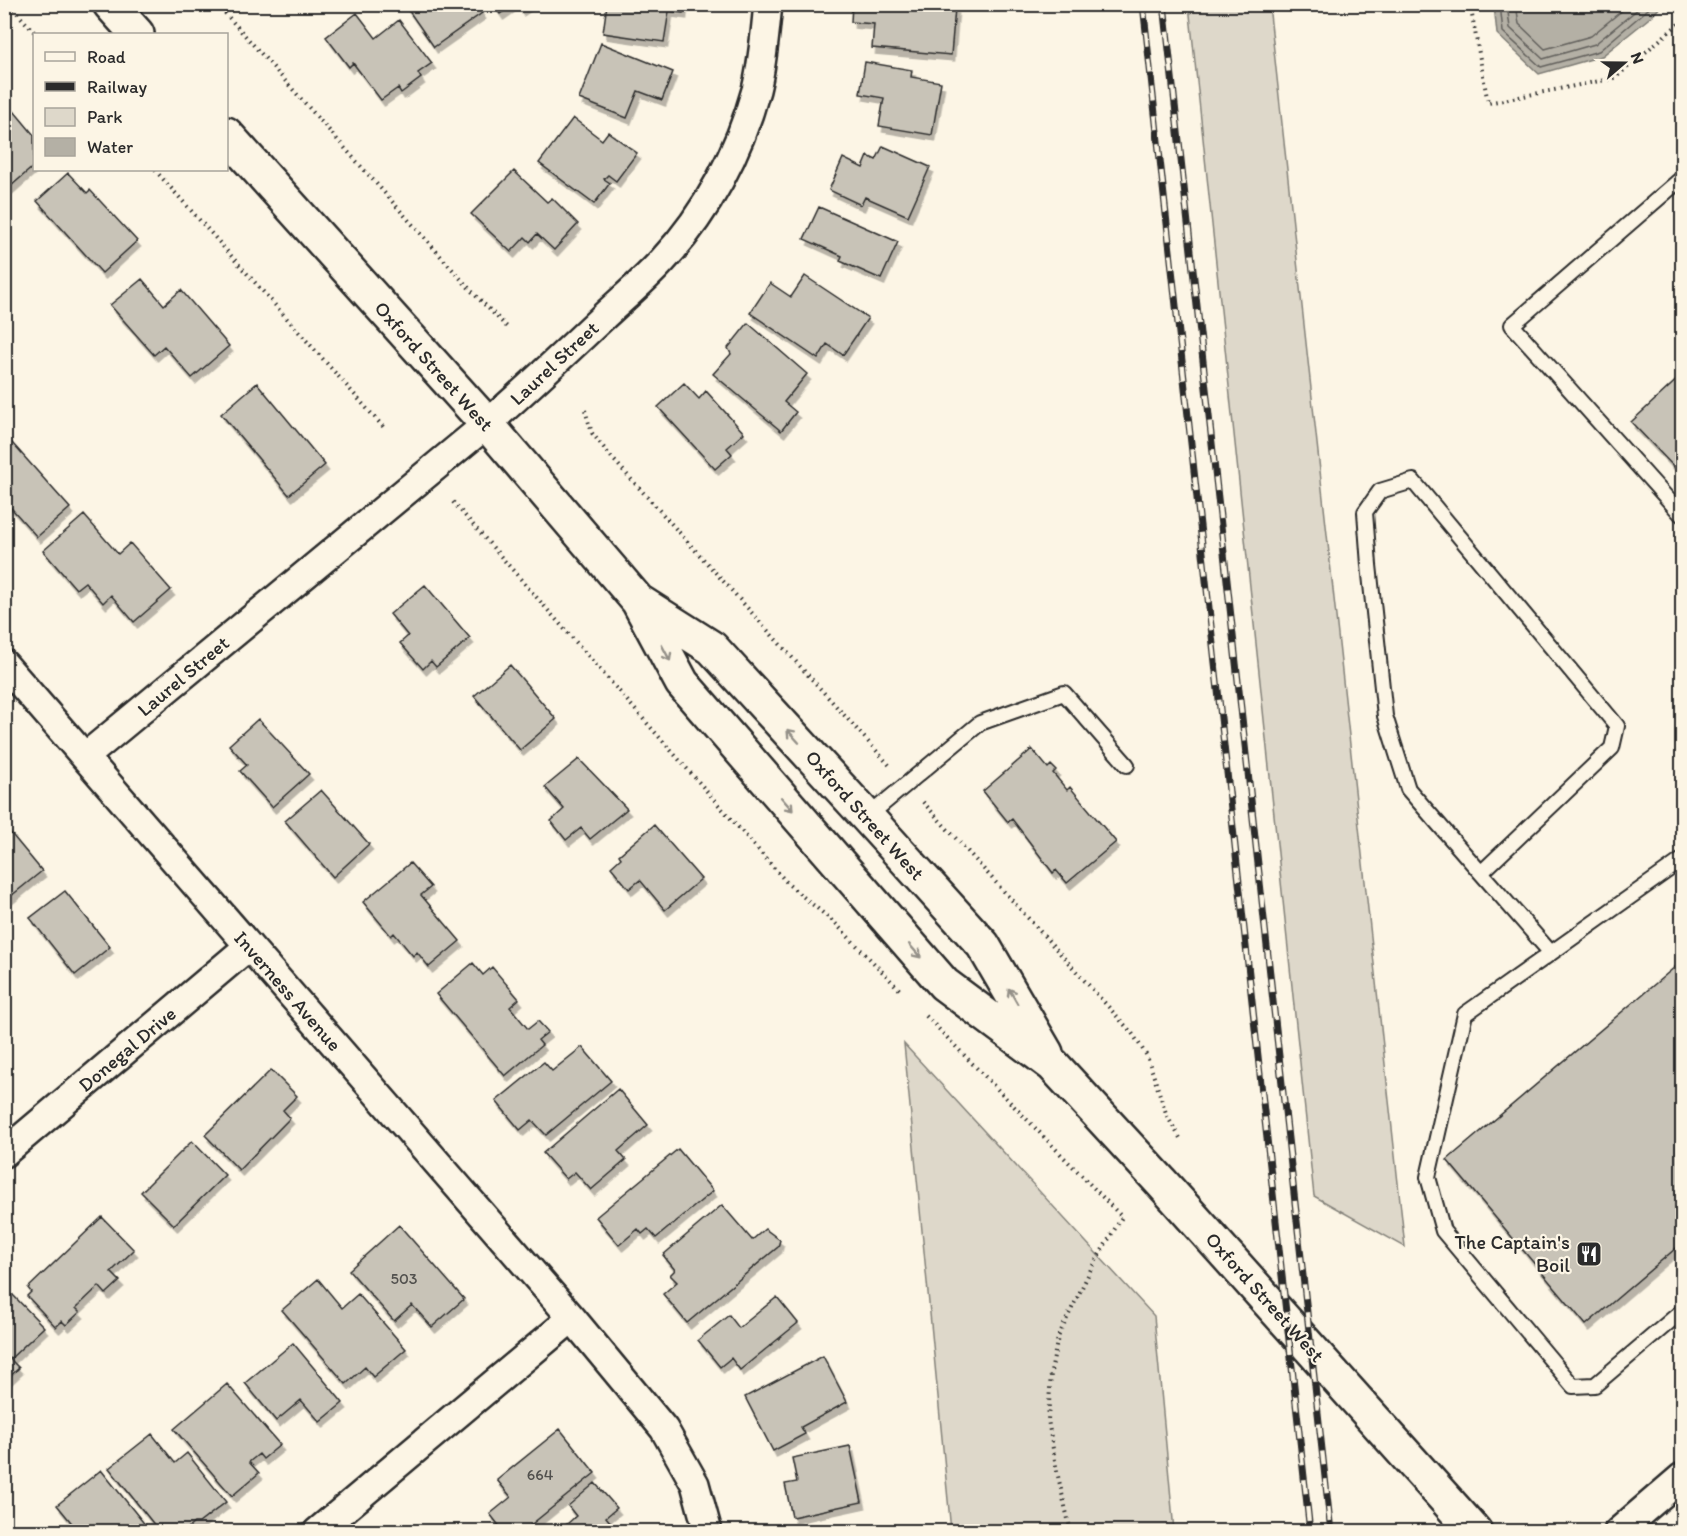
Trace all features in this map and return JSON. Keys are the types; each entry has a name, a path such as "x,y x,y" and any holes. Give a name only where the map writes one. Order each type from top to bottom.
{"main road":[{"path":"110,4 136,33"},
{"name":"Oxford Street West","path":"228,136 487,424 638,601 682,683 944,984 1053,1065 1475,1532"},
{"name":"Oxford Street West","path":"638,601 712,648 983,945 1053,1065"}],"street":[{"name":"Laurel Street","path":"86,756 487,424 547,371 663,260 689,229 713,192 744,126 756,89 768,4"},
{"name":"Inverness Avenue","path":"4,664 572,1318 664,1429 695,1484 708,1532"},
{"name":"Donegal Drive","path":"4,1153 249,946"},
{"path":"317,1532 572,1318"},
{"path":"1618,1532 1683,1477"}],"lane":[{"path":"1683,178 1512,325 1683,515"},
{"path":"1481,873 1612,748 1617,726 1413,481 1380,490 1365,512 1385,716 1408,789 1481,873 1551,953"},
{"path":"867,818 980,723 1064,693 1127,765"},
{"path":"1683,860 1465,1014 1428,1177 1443,1231 1573,1386 1595,1385 1683,1311"}],"path":[{"path":"9,4 35,33"},
{"path":"217,4 476,296 509,329"},
{"path":"1470,4 1488,103 1615,78 1683,21"},
{"path":"156,171 386,430"},
{"path":"453,502 789,885 835,923 900,990"},
{"path":"925,1016 1122,1217 1092,1267 1058,1336 1051,1372 1048,1420 1071,1532"}],"green space":[{"path":"1189,5 1269,5 1405,1247 1314,1196"},
{"path":"904,1044 1154,1316 1174,1531 951,1531"}],"water":[{"path":"1494,4 1662,5 1602,56 1539,74 1497,34"}],"building":[{"path":"404,4 476,4 482,13 434,47"},
{"path":"493,4 514,4 500,14"},
{"path":"517,4 529,4 520,10"},
{"path":"607,4 684,4 683,13 669,11 664,42 603,33"},
{"path":"852,4 933,4 933,7 955,8 951,55 872,48 874,24 851,22"},
{"path":"357,13 376,38 399,20 432,63 418,73 421,78 401,93 398,88 381,100 353,63 349,67 326,37"},
{"path":"601,43 673,72 662,100 638,91 627,118 579,99"},
{"path":"865,62 912,70 911,77 941,82 932,135 879,126 884,98 860,94"},
{"path":"4,99 33,134 33,167 4,192"},
{"path":"573,118 602,140 608,132 637,153 616,181 608,175 604,179 610,183 594,204 539,163"},
{"path":"883,146 930,167 908,216 865,197 861,205 829,190 843,158 863,168 868,156 876,160"},
{"path":"514,171 547,202 552,198 578,224 554,250 537,234 530,242 525,237 511,252 471,214"},
{"path":"68,173 87,193 90,190 137,241 102,273 37,201"},
{"path":"819,207 898,242 881,279 840,261 842,256 804,239"},
{"path":"805,276 868,318 843,355 827,344 818,359 750,313 770,283 791,297"},
{"path":"142,279 164,305 181,290 229,346 192,378 164,346 154,355 110,305"},
{"path":"748,323 807,374 784,402 796,412 781,431 713,374 731,354 728,348"},
{"path":"1682,375 1682,463 1676,469 1631,422"},
{"path":"257,383 325,465 289,495 221,414"},
{"path":"684,383 699,399 706,391 744,433 727,448 732,454 715,469 658,407"},
{"path":"4,434 70,508 37,537 4,500"},
{"path":"84,515 118,554 130,543 171,590 134,622 111,595 103,603 85,582 76,589 43,551"},
{"path":"425,585 470,638 436,667 431,661 423,669 400,643 408,636 390,614"},
{"path":"510,665 556,719 520,750 474,696"},
{"path":"258,719 309,774 272,807 240,771 247,765 229,745"},
{"path":"1032,749 1048,768 1051,765 1056,770 1053,773 1067,790 1070,787 1116,842 1067,883 1056,870 1053,873 1012,819 1008,822 983,791"},
{"path":"579,759 627,809 590,839 581,828 566,840 551,821 564,809 545,787"},
{"path":"321,790 369,844 333,877 285,821"},
{"path":"4,825 42,871 6,900 4,898"},
{"path":"654,825 701,879 665,910 640,880 629,889 611,867 621,858 619,855"},
{"path":"410,863 431,887 421,895 460,941 429,967 417,952 413,956 394,933 391,936 363,902"},
{"path":"65,891 110,947 75,975 30,918"},
{"path":"1682,961 1682,1243 1586,1325 1447,1160"},
{"path":"473,963 483,975 492,967 519,999 510,1007 528,1029 538,1021 548,1032 538,1040 542,1045 505,1076 436,994"},
{"path":"582,1047 611,1081 546,1135 532,1120 520,1130 496,1101 544,1062 552,1071"},
{"path":"271,1070 297,1096 283,1110 290,1118 239,1170 205,1135"},
{"path":"618,1089 648,1125 618,1151 626,1160 591,1190 575,1172 566,1179 543,1153"},
{"path":"192,1141 225,1175 174,1225 141,1192"},
{"path":"678,1149 713,1191 656,1238 648,1229 642,1234 638,1229 619,1245 596,1217"},
{"path":"722,1205 752,1240 765,1229 780,1240 778,1247 687,1323 663,1294 677,1282 670,1275 675,1270 663,1255"},
{"path":"102,1217 134,1250 111,1272 120,1281 106,1294 99,1286 76,1308 80,1312 66,1325 62,1321 56,1327 27,1296 31,1292 28,1288"},
{"path":"399,1225 464,1299 432,1327 412,1305 394,1321 349,1270"},
{"path":"318,1279 342,1308 358,1294 406,1349 373,1377 365,1367 346,1384 282,1310"},
{"path":"11,1293 44,1327 10,1359 19,1368 4,1382 4,1300"},
{"path":"777,1297 798,1323 740,1370 731,1358 720,1367 698,1340 729,1315 739,1328"},
{"path":"293,1343 343,1403 320,1422 301,1400 276,1421 245,1383"},
{"path":"823,1356 847,1402 801,1427 805,1434 773,1451 745,1397"},
{"path":"227,1384 280,1445 263,1459 259,1454 249,1462 259,1473 232,1496 174,1429"},
{"path":"560,1429 595,1473 522,1532 504,1532 490,1514 511,1497 497,1480"},
{"path":"152,1434 175,1463 187,1453 226,1502 183,1532 160,1532 109,1468"},
{"path":"850,1446 862,1502 792,1517 785,1484 797,1482 792,1458"},
{"path":"101,1470 151,1532 79,1532 57,1505"},
{"path":"595,1483 617,1508 606,1517 616,1529 614,1532 558,1532 576,1516 568,1506"},
{"path":"892,1526 893,1532 857,1532"},
{"path":"833,1527 834,1532 802,1532"}],"railway":[{"path":"1143,4 1310,1532"},
{"path":"1164,4 1331,1532"}],"place":[{"name":"The Captain's Boil","path":"1589,1254"}]}
